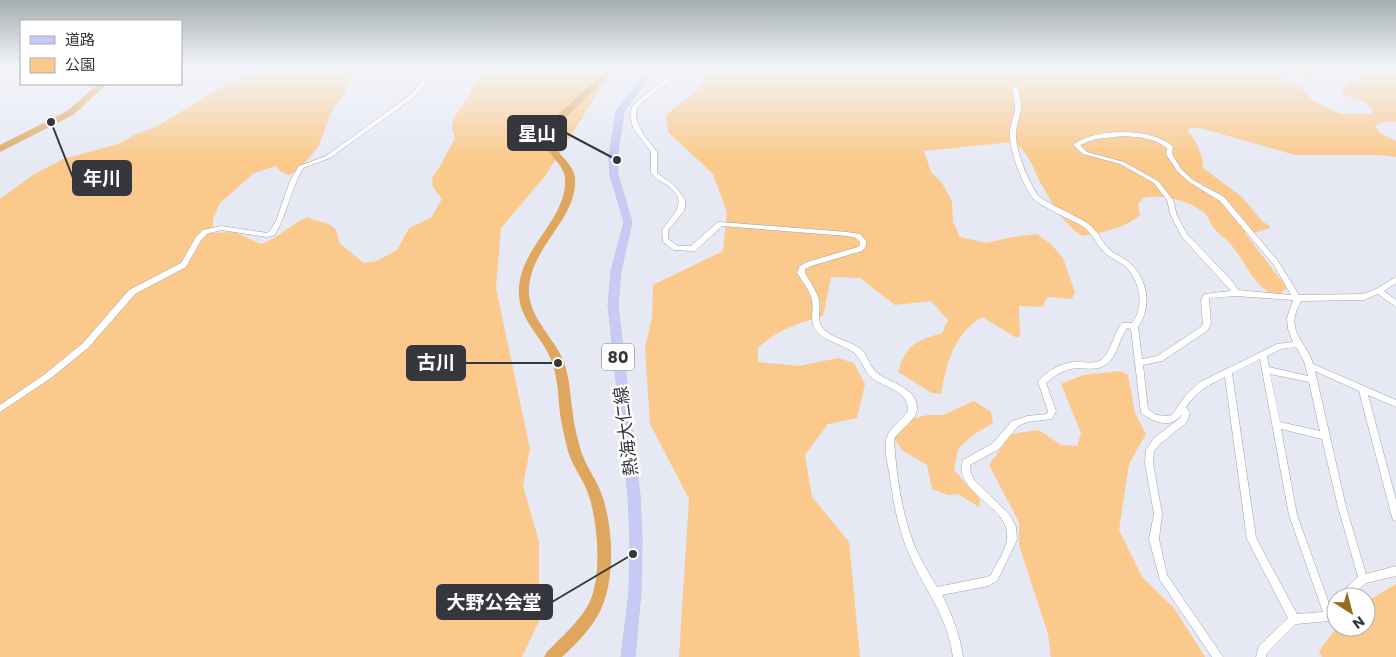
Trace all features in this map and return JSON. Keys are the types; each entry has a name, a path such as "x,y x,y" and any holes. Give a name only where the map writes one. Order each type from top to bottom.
{"main road":[{"name":"熱海大仁線","path":"628,657 635,592 636,540 634,496 614,305 616,271 628,222 614,175 613,157 620,112 630,99"}],"street":[{"path":"0,409 48,376 86,344 132,292 184,265 198,239 205,232 221,228 267,235 273,233 280,221 293,181 302,167 328,157 407,99"},
{"path":"643,99 634,109 634,125 643,141 654,152 654,174 672,186 681,204 680,216 663,234 665,240 676,248 692,249 714,226 724,224 854,235 863,241 863,246 860,249 804,266 800,270 816,302 816,322 820,330 858,351 866,359 874,374 903,392 912,404 913,410 910,415 893,432 890,449 908,543 954,632 958,657"},
{"path":"1017,99 1018,108 1014,122 1013,137 1016,155 1026,180 1036,198 1086,224 1107,251 1128,265 1137,275 1144,304 1138,322 1134,326"},
{"path":"1236,293 1184,235 1174,216 1170,200 1156,182 1122,163 1085,152 1076,145 1084,140 1110,135 1140,135 1166,143 1170,147 1169,154 1172,161 1179,170 1191,181 1222,200 1276,263 1296,298 1297,303 1291,318 1298,344 1310,366 1342,507 1362,578"},
{"path":"1139,363 1159,359 1204,329 1207,324 1205,300 1207,296 1236,293 1296,298 1364,297 1379,291 1396,280"},
{"path":"1379,291 1396,304"},
{"path":"935,592 988,581 994,578 1012,540 1009,521 973,485 966,470 966,463 996,446 1015,423 1027,419 1050,417 1052,411 1042,382 1069,366 1098,365 1104,362 1115,346 1120,331 1125,325 1134,326"},
{"path":"1134,326 1144,411 1154,418 1167,420 1175,417 1189,396 1201,385 1280,346 1298,344"},
{"path":"1263,355 1268,370 1293,515 1326,597"},
{"path":"1310,366 1396,404"},
{"path":"1268,370 1313,380"},
{"path":"1228,372 1252,539 1294,619"},
{"path":"1362,389 1396,517"},
{"path":"1182,408 1186,413 1184,420 1157,441 1150,450 1150,463 1158,514 1154,540 1163,578 1218,657"},
{"path":"1278,426 1326,436"},
{"path":"1353,587 1362,578 1396,571"},
{"path":"1261,657 1263,650 1294,619 1326,615"}],"green space":[{"path":"202,99 341,99 334,106 318,147 302,166 290,175 281,172 276,166 254,173 220,203 213,219 213,233 234,232 261,244 307,217 333,227 336,230 339,243 364,263 377,261 397,250 409,228 431,218 442,199 433,187 432,178 455,139 452,128 453,119 467,99 594,99 545,176 501,228 496,288 530,449 523,486 539,541 539,621 522,657 0,657 0,199 33,175 63,159 118,144 136,134 156,127"},
{"path":"687,99 1311,99 1341,114 1372,114 1372,108 1365,102 1355,99 1396,99 1396,122 1382,122 1375,126 1380,133 1396,141 1396,157 1379,155 1295,155 1204,129 1191,128 1187,130 1198,147 1203,168 1242,197 1263,222 1270,226 1270,228 1255,233 1246,230 1245,233 1287,288 1278,295 1264,289 1258,283 1237,252 1213,227 1206,214 1189,204 1166,197 1143,198 1138,205 1140,215 1134,220 1113,229 1082,236 1060,214 1023,150 1012,142 924,151 931,172 942,183 952,201 953,222 960,237 986,243 1037,234 1051,244 1063,258 1075,292 1072,299 1047,297 1043,307 1019,306 1020,336 1017,338 982,317 972,324 964,332 953,350 941,394 932,393 898,372 901,362 913,345 942,333 948,320 931,301 895,305 860,278 831,277 823,316 796,324 773,336 758,348 758,362 799,366 838,358 854,363 865,384 857,418 828,424 805,455 812,497 849,542 860,657 679,657 689,499 650,424 645,348 652,318 653,285 723,251 727,212 713,174 668,132 666,115"},
{"path":"1120,371 1128,375 1135,413 1146,434 1129,464 1119,530 1142,577 1174,608 1205,657 1051,657 1048,634 1019,545 1019,522 989,465 1011,434 1039,430 1061,445 1077,446 1081,433 1061,384 1083,375"},
{"path":"974,401 991,412 993,423 973,435 958,449 954,470 980,499 979,507 958,494 948,495 932,489 927,465 903,451 893,437 906,420 928,415 943,415"},
{"path":"1396,584 1396,657 1322,657 1319,651 1330,637 1376,637 1376,596"}],"waterway":[{"path":"0,149 70,113 86,99"},
{"path":"552,657 582,626 592,612 600,594 604,567 603,536 596,497 578,463 569,431 558,363 550,346 529,314 524,296 524,280 529,264 563,209 568,194 569,172 550,147 546,136 553,124 580,99"}],"place":[{"name":"年川","path":"51,122"},
{"name":"星山","path":"617,160"},
{"name":"古川","path":"558,363"},
{"name":"大野公会堂","path":"633,554"}]}
